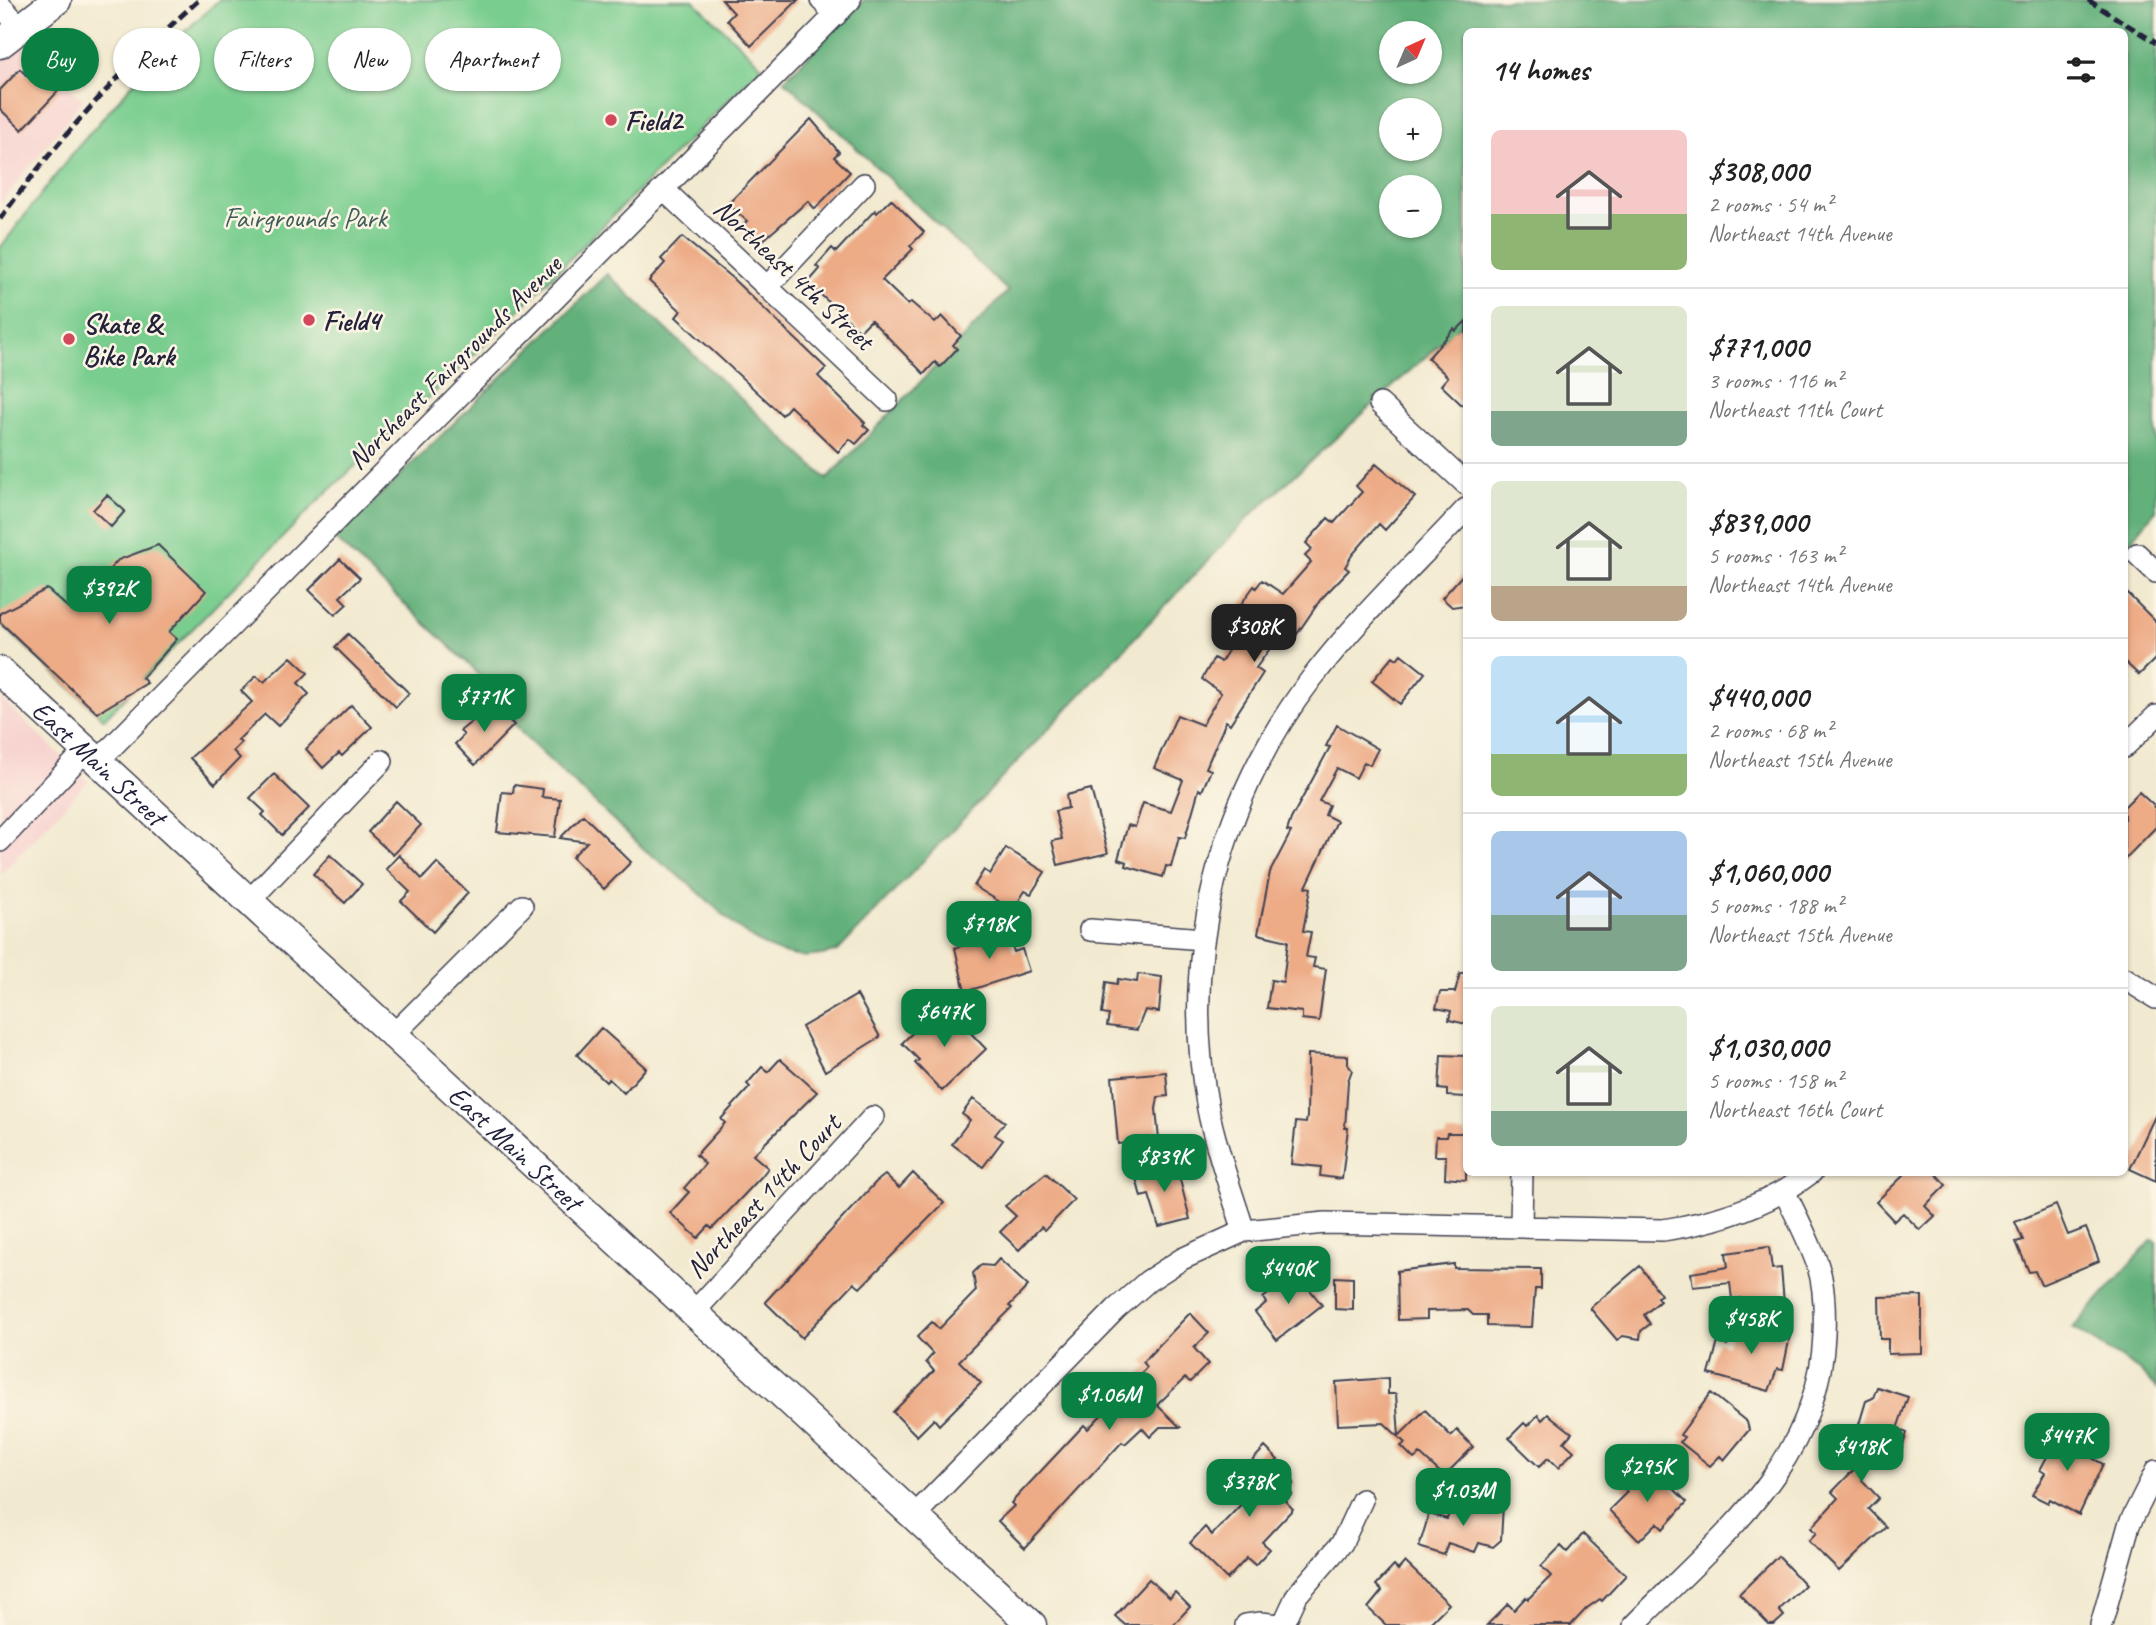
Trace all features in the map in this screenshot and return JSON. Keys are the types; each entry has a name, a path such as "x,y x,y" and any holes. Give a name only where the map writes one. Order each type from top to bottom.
{"main road":[{"path":"10,36 57,0"},
{"name":"East Main Street","path":"0,671 1032,1625"}],"street":[{"path":"0,5 10,36"},
{"name":"Northeast Fairgrounds Avenue","path":"0,841 91,757 663,189 836,5"},
{"path":"768,287 864,184"},
{"name":"Northeast 4th Street","path":"663,189 887,400"},
{"path":"1380,404 1463,481"},
{"path":"1244,1231 1215,1143 1201,1060 1199,976 1203,939 1223,848 1239,804 1271,738 1328,658 1463,512"},
{"path":"2137,554 2156,572"},
{"path":"2128,743 2156,716"},
{"path":"249,901 382,761"},
{"path":"393,1035 522,906"},
{"path":"1090,930 1203,939"},
{"path":"2128,980 2156,998"},
{"name":"Northeast 14th Court","path":"694,1312 873,1117"},
{"path":"1521,1226 1522,1176"},
{"path":"915,1515 1116,1309 1148,1281 1182,1259 1244,1231 1285,1225 1376,1224 1663,1230 1702,1224 1785,1193 1807,1176"},
{"path":"1634,1625 1765,1491 1790,1455 1807,1416 1823,1356 1824,1302 1818,1267 1785,1193"},
{"path":"2101,1625 2129,1525 2156,1471"},
{"path":"1246,1625 1261,1622 1281,1625 1297,1595 1342,1544 1362,1500"}],"shaded area":[{"path":"0,22 21,42 21,91 73,91 83,100 0,204"},
{"path":"0,698 88,781 0,875"}],"green space":[{"name":"Fairgrounds Park","path":"219,0 693,0 762,66 467,362 324,495 104,719 0,623 0,248 72,154 126,91 200,91 200,28 189,28"},
{"path":"864,0 2156,0 2156,510 2128,544 2128,28 1463,28 1463,323 1250,516 838,951 808,956 782,953 758,942 733,924 691,885 646,851 524,736 474,669 335,539 607,274 827,479 1008,291 784,80"},
{"path":"2152,1240 2156,1241 2156,1388 2139,1370 2073,1328"}],"building":[{"path":"722,0 798,0 751,46 727,20 734,13"},
{"path":"20,69 21,91 58,91 22,130 0,109 0,90"},
{"path":"811,119 839,152 834,157 850,172 815,209 808,201 760,243 742,226 747,221 728,204"},
{"path":"891,199 924,232 910,246 913,249 882,280 908,305 911,302 935,323 942,316 961,336 953,345 957,349 940,367 935,362 924,374 871,320 860,331 808,283 820,269 816,266 832,248 836,252 875,210 877,213"},
{"path":"682,237 732,278 826,368 818,376 869,430 856,444 850,439 838,452 790,406 782,415 676,317 681,311 649,281 665,263 661,259"},
{"path":"1463,324 1463,406 1441,385 1448,377 1428,358 1454,329 1456,331"},
{"path":"1376,464 1415,497 1385,530 1379,524 1352,555 1345,567 1349,570 1321,599 1297,634 1286,626 1256,668 1263,673 1230,724 1226,721 1206,768 1211,770 1202,791 1199,789 1185,838 1179,837 1171,867 1166,866 1163,877 1126,866 1127,862 1118,859 1128,825 1135,827 1143,803 1171,811 1183,780 1154,768 1177,715 1202,725 1221,693 1202,679 1214,658 1221,662 1238,634 1226,625 1254,586 1256,588 1262,580 1283,594 1311,562 1305,556 1312,549 1306,543 1328,518 1334,523 1362,492 1356,486"},
{"path":"107,495 125,511 111,527 93,510"},
{"path":"158,545 206,591 169,632 177,639 142,678 147,683 97,713 0,622 0,613 47,589 72,611 118,560"},
{"path":"340,559 360,578 340,597 347,604 335,615 309,590"},
{"path":"1463,574 1463,605 1452,607 1442,598"},
{"path":"2128,594 2156,622 2156,658 2139,675 2128,665"},
{"path":"348,634 409,693 396,707 335,647"},
{"path":"1401,654 1425,673 1400,704 1372,681 1393,656 1397,659"},
{"path":"291,657 308,673 298,683 309,694 278,726 265,714 238,740 241,743 233,751 240,758 215,784 190,758 252,702 241,691 256,676 264,682"},
{"path":"494,704 514,725 475,765 455,744 464,735 460,731"},
{"path":"351,705 372,727 342,756 339,753 323,768 306,749"},
{"path":"1337,725 1378,749 1370,765 1364,762 1356,778 1337,768 1319,801 1329,805 1325,815 1337,821 1306,887 1311,888 1303,931 1311,932 1306,957 1315,958 1313,967 1326,969 1319,1021 1302,1019 1302,1012 1267,1008 1271,980 1283,982 1288,941 1258,934 1270,872 1291,832 1287,831 1291,819 1330,747 1326,746"},
{"path":"274,774 309,808 282,835 262,815 265,812 250,798"},
{"path":"514,785 543,789 542,797 560,799 555,837 497,832 502,792 513,793"},
{"path":"1091,789 1108,853 1058,865 1052,841 1062,839 1055,811 1068,808 1066,795"},
{"path":"2139,792 2156,808 2156,827 2128,856 2128,803"},
{"path":"396,801 421,825 393,855 368,832"},
{"path":"583,815 631,862 604,889 572,857 587,842 560,838"},
{"path":"1006,848 1045,872 1031,894 1025,891 1013,910 974,886 984,870 990,874"},
{"path":"330,855 362,884 345,903 313,874"},
{"path":"399,855 422,879 437,863 468,893 433,932 401,901 410,892 386,869"},
{"path":"1006,930 1014,952 1022,949 1029,971 965,992 955,948"},
{"path":"1460,973 1463,973 1463,1023 1449,1020 1451,1011 1436,1008 1440,992 1455,992"},
{"path":"1138,974 1162,977 1159,1012 1145,1010 1137,1030 1107,1026 1109,1015 1102,1014 1106,982 1117,984 1118,979 1137,982"},
{"path":"857,995 880,1037 825,1071 802,1027"},
{"path":"949,1010 986,1049 942,1091 915,1063 919,1060 902,1043 925,1021 931,1027"},
{"path":"601,1028 646,1068 624,1093 609,1079 606,1082 577,1055"},
{"path":"1308,1054 1348,1056 1348,1065 1352,1070 1348,1081 1345,1128 1348,1128 1342,1179 1320,1176 1321,1167 1291,1164 1296,1122 1306,1123 1307,1117"},
{"path":"1441,1055 1463,1056 1463,1097 1447,1096 1447,1090 1439,1089"},
{"path":"780,1059 817,1092 753,1155 768,1168 761,1177 712,1229 709,1226 698,1238 670,1213 689,1192 684,1188 705,1164 696,1155 725,1123 721,1119 750,1087 747,1084 762,1067 768,1072"},
{"path":"1166,1072 1168,1096 1158,1097 1156,1109 1159,1140 1118,1144 1112,1077"},
{"path":"973,1099 1005,1122 995,1135 1003,1140 983,1167 952,1144 970,1120 962,1114"},
{"path":"2156,1114 2156,1181 2130,1169"},
{"path":"1447,1133 1463,1133 1463,1176 1466,1176 1466,1180 1445,1178 1446,1156 1435,1156 1436,1137 1446,1137"},
{"path":"1176,1164 1190,1219 1159,1227 1149,1195 1141,1197 1135,1174"},
{"path":"913,1173 944,1203 860,1288 854,1283 802,1338 765,1302 876,1182 885,1175 899,1188"},
{"path":"1046,1173 1074,1200 1045,1230 1041,1227 1019,1250 1000,1232 1016,1216 1005,1206"},
{"path":"1903,1176 1938,1176 1946,1185 1925,1206 1935,1216 1920,1230 1903,1213 1894,1221 1876,1202"},
{"path":"2056,1205 2068,1235 2086,1228 2099,1261 2041,1285 2035,1271 2029,1272 2016,1242 2023,1240 2015,1222"},
{"path":"1769,1247 1772,1269 1781,1268 1784,1303 1737,1309 1740,1298 1732,1299 1730,1283 1693,1287 1691,1273 1728,1267 1726,1253"},
{"path":"999,1259 1028,1286 1009,1306 1012,1308 959,1361 981,1383 939,1425 934,1419 917,1436 893,1412 934,1371 926,1362 933,1354 917,1337 932,1322 939,1329 976,1291 973,1273 981,1265 993,1266"},
{"path":"1454,1264 1454,1268 1541,1269 1541,1289 1535,1289 1532,1327 1487,1326 1487,1315 1473,1315 1468,1310 1427,1311 1427,1319 1398,1320 1397,1271"},
{"path":"1640,1266 1661,1295 1657,1297 1660,1301 1644,1315 1650,1324 1641,1331 1640,1339 1623,1336 1617,1340 1590,1308"},
{"path":"1296,1272 1322,1305 1277,1340 1255,1312 1266,1303 1263,1298"},
{"path":"1335,1277 1353,1278 1353,1310 1335,1309"},
{"path":"1922,1296 1922,1353 1888,1354 1888,1339 1880,1339 1879,1297"},
{"path":"1190,1313 1209,1333 1194,1348 1208,1364 1190,1382 1185,1378 1157,1405 1180,1427 1160,1427 1150,1437 1142,1428 1125,1444 1122,1442 1025,1548 998,1521 1014,1506 1011,1503 1084,1425 1088,1429 1147,1367 1143,1362"},
{"path":"1734,1321 1790,1336 1783,1370 1777,1369 1769,1391 1709,1374 1718,1342 1727,1345"},
{"path":"1388,1378 1388,1394 1396,1394 1399,1436 1425,1410 1451,1436 1457,1430 1473,1447 1444,1476 1420,1454 1414,1459 1401,1446 1405,1443 1384,1423 1338,1425 1336,1382"},
{"path":"1877,1387 1908,1397 1897,1429 1907,1433 1899,1457 1872,1450 1862,1480 1879,1498 1868,1509 1886,1527 1839,1571 1808,1541 1816,1533 1811,1528 1838,1498 1832,1492 1866,1457 1851,1451 1866,1401 1873,1398"},
{"path":"1711,1393 1747,1422 1749,1430 1724,1460 1720,1456 1710,1466 1680,1442 1684,1437 1680,1435"},
{"path":"1548,1414 1572,1433 1564,1442 1574,1451 1558,1468 1548,1458 1539,1467 1509,1438 1524,1423 1527,1426 1538,1415 1542,1420"},
{"path":"2056,1422 2071,1431 2065,1443 2103,1464 2079,1515 2050,1499 2048,1503 2032,1495 2045,1473 2040,1470 2055,1442 2047,1438"},
{"path":"1265,1447 1278,1460 1274,1464 1294,1483 1287,1490 1292,1494 1285,1501 1293,1509 1262,1542 1270,1549 1255,1565 1247,1558 1227,1579 1190,1543 1205,1527 1212,1535 1249,1496 1240,1488 1251,1477 1249,1464"},
{"path":"1645,1466 1656,1477 1659,1474 1687,1502 1663,1529 1657,1523 1639,1541 1609,1510 1627,1492 1622,1488"},
{"path":"1454,1498 1493,1510 1503,1505 1501,1540 1493,1547 1479,1543 1475,1552 1448,1543 1444,1555 1419,1547 1429,1514 1447,1519"},
{"path":"1583,1534 1626,1575 1602,1601 1600,1599 1587,1608 1571,1625 1487,1625 1508,1604 1514,1610 1526,1597 1528,1599 1551,1576 1541,1566 1561,1546 1567,1552"},
{"path":"1778,1556 1805,1585 1779,1610 1784,1616 1774,1625 1769,1625 1739,1594"},
{"path":"1405,1562 1449,1604 1428,1625 1386,1625 1368,1608 1382,1591 1376,1585 1394,1566 1398,1570"},
{"path":"1149,1579 1170,1598 1175,1592 1190,1607 1173,1625 1125,1625 1115,1616"}],"railway":[{"path":"0,219 45,160 94,104 145,50 199,0"},
{"path":"2088,0 2156,43"}],"place":[{"name":"Field2","path":"611,120"},
{"name":"Field4","path":"309,320"},
{"name":"Skate & Bike Park","path":"69,339"}]}
